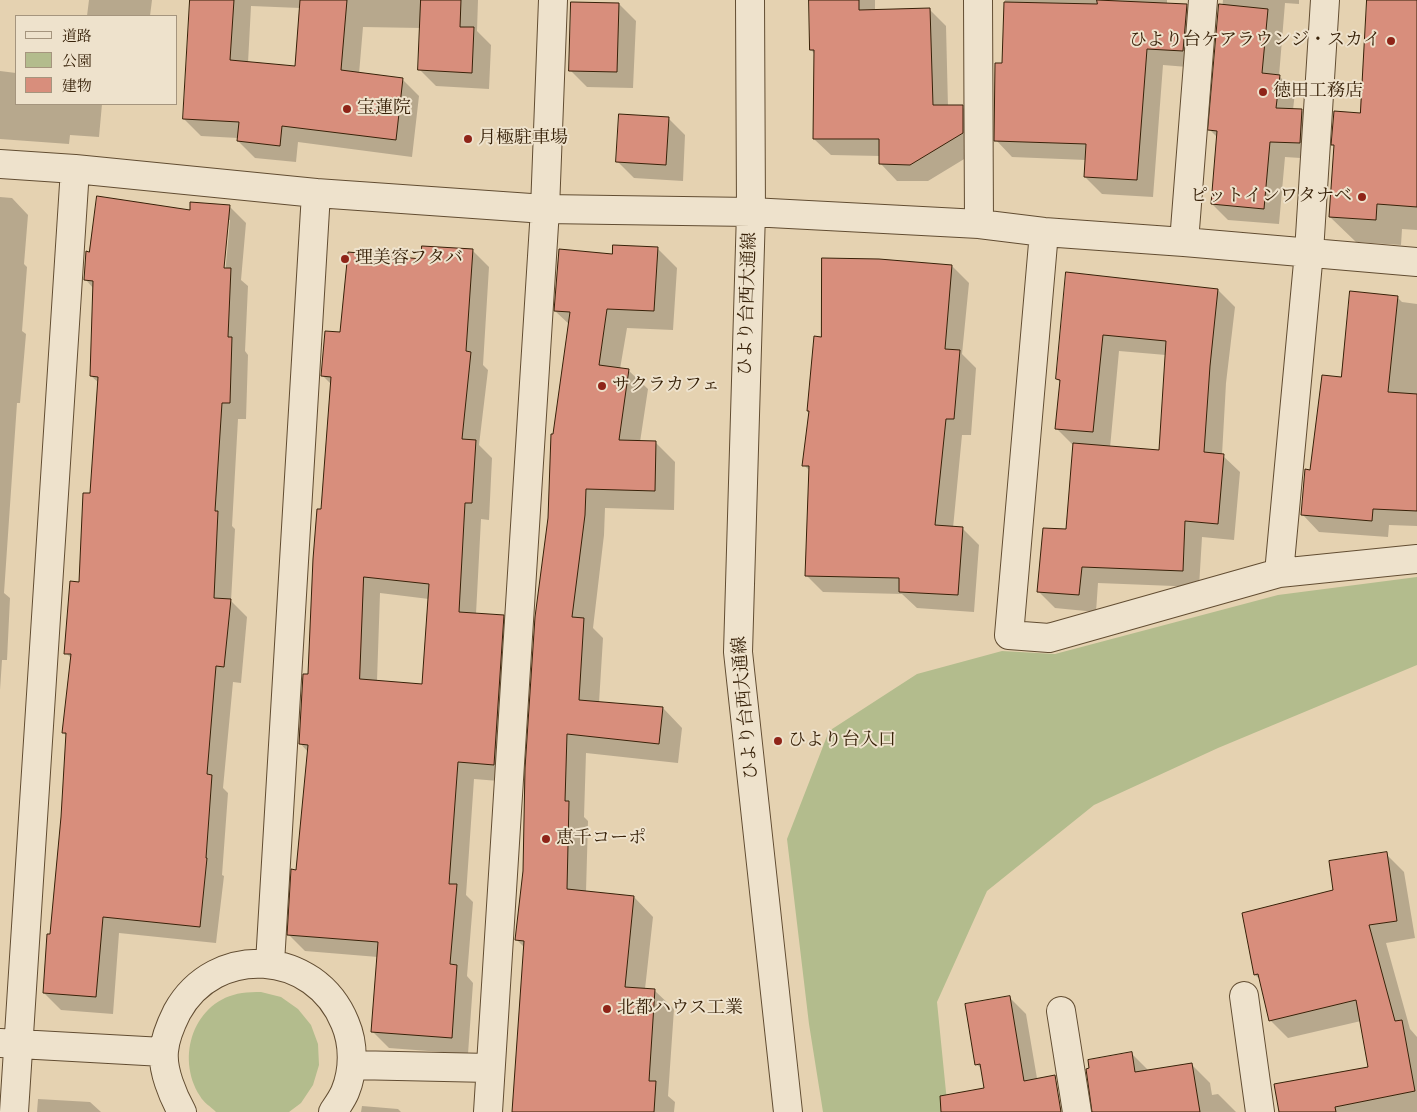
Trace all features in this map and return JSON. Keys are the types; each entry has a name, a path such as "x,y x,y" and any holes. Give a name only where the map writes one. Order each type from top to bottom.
{"street":[{"path":"488,1112 545,209 553,0"},
{"name":"ひより台西大通線","path":"750,0 751,212 738,652 788,1112"},
{"path":"978,0 979,224"},
{"path":"1184,242 1203,0"},
{"path":"1280,573 1309,252 1325,0"},
{"path":"0,164 75,169 316,194 545,209 751,212 979,224 1044,232 1417,262"},
{"path":"14,1112 9,1043 75,169"},
{"path":"270,963 316,194"},
{"path":"1044,232 1009,635 1049,638 1280,573 1417,559"},
{"path":"182,1112 169,1086 163,1052 169,1026 185,999 208,977 238,965 270,963 297,971 322,987 339,1009 350,1036 352,1065 345,1092 333,1112"},
{"path":"1244,996 1260,1112"},
{"path":"1061,1011 1077,1112"},
{"path":"9,1043 163,1052"},
{"path":"352,1065 490,1068"}],"green space":[{"path":"1417,577 1417,665 1218,748 1094,805 987,891 937,1002 948,1112 823,1112 809,1024 787,839 829,731 917,674 1002,651 1055,654 1278,595"},
{"path":"261,992 281,997 298,1009 311,1025 318,1044 319,1065 313,1085 301,1103 289,1112 216,1112 201,1098 193,1081 189,1064 194,1032 201,1018 225,998 242,993"}],"building":[{"path":"190,0 234,0 230,60 295,66 300,0 347,0 341,70 403,78 396,140 282,126 280,146 237,141 239,122 183,119"},
{"path":"421,0 461,0 460,27 474,27 472,73 418,70"},
{"path":"809,0 859,0 859,10 930,8 933,105 963,105 963,133 910,165 879,164 879,139 813,139 814,50 810,50"},
{"path":"1097,0 1187,4 1183,51 1147,49 1137,180 1084,177 1086,144 994,141 995,63 1002,63 1004,2 1097,4"},
{"path":"1367,0 1417,0 1417,207 1377,204 1376,220 1329,217 1334,145 1331,145 1334,111 1360,113"},
{"path":"571,2 619,3 617,72 569,71"},
{"path":"1219,4 1268,9 1262,73 1280,75 1276,108 1302,109 1300,143 1270,142 1264,209 1211,204 1217,131 1208,130"},
{"path":"619,114 669,117 666,165 616,162"},
{"path":"97,196 190,210 190,202 230,205 224,268 231,268 228,337 232,337 230,403 222,403 215,511 218,511 214,598 231,599 224,667 216,666 207,774 212,775 207,858 200,927 103,917 96,997 43,993 47,934 50,934 61,817 66,733 62,733 71,654 64,654 70,581 79,582 83,493 90,493 98,377 90,376 93,281 84,280 86,251 89,252"},
{"path":"613,245 658,247 654,311 607,309 599,365 629,369 619,440 656,441 655,491 586,489 585,515 572,617 584,618 579,700 663,707 659,744 567,734 565,801 569,801 567,889 634,896 625,987 655,989 649,1081 656,1081 654,1112 512,1112 524,941 515,940 523,871 525,768 535,617 548,518 551,434 553,434 570,312 554,311 559,249 612,254"},
{"path":"422,246 473,249 466,351 471,352 462,439 476,440 472,503 465,503 459,612 504,615 494,765 458,762 449,884 457,884 450,964 457,965 452,1038 371,1032 378,942 287,935 291,869 296,870 308,745 299,744 303,674 308,674 313,559 317,509 321,509 331,377 321,376 325,331 340,332 348,252 421,259","holes":["364,577 429,584 422,684 360,679"]},
{"path":"822,258 879,259 952,265 945,349 960,350 954,419 946,419 935,525 963,527 958,595 899,592 899,578 805,576 809,466 802,466 809,411 807,411 814,336 821,337"},
{"path":"1066,272 1218,289 1204,452 1224,454 1218,524 1185,521 1183,571 1082,567 1079,595 1037,592 1043,528 1066,529 1073,443 1159,450 1166,341 1103,335 1093,432 1055,429 1060,380 1056,379"},
{"path":"1350,291 1398,296 1388,392 1417,394 1417,511 1373,509 1372,521 1301,515 1305,469 1310,470 1322,375 1341,377"},
{"path":"1387,852 1397,921 1369,925 1395,1021 1402,1020 1415,1091 1335,1107 1336,1112 1279,1112 1274,1084 1368,1067 1356,1000 1269,1021 1258,974 1254,975 1242,913 1333,890 1329,861"},
{"path":"1010,996 1024,1081 1055,1075 1061,1112 941,1112 940,1096 984,1088 980,1064 975,1065 965,1004"},
{"path":"1132,1052 1135,1072 1192,1063 1200,1112 1092,1112 1086,1069 1089,1068 1088,1060"}],"place":[{"name":"ひより台ケアラウンジ・スカイ","path":"1391,41"},
{"name":"徳田工務店","path":"1263,92"},
{"name":"宝蓮院","path":"347,109"},
{"name":"月極駐車場","path":"468,139"},
{"name":"ピットインワタナベ","path":"1362,197"},
{"name":"理美容フタバ","path":"345,259"},
{"name":"サクラカフェ","path":"602,386"},
{"name":"ひより台入口","path":"778,741"},
{"name":"恵千コーポ","path":"546,839"},
{"name":"北都ハウス工業","path":"607,1009"}]}
